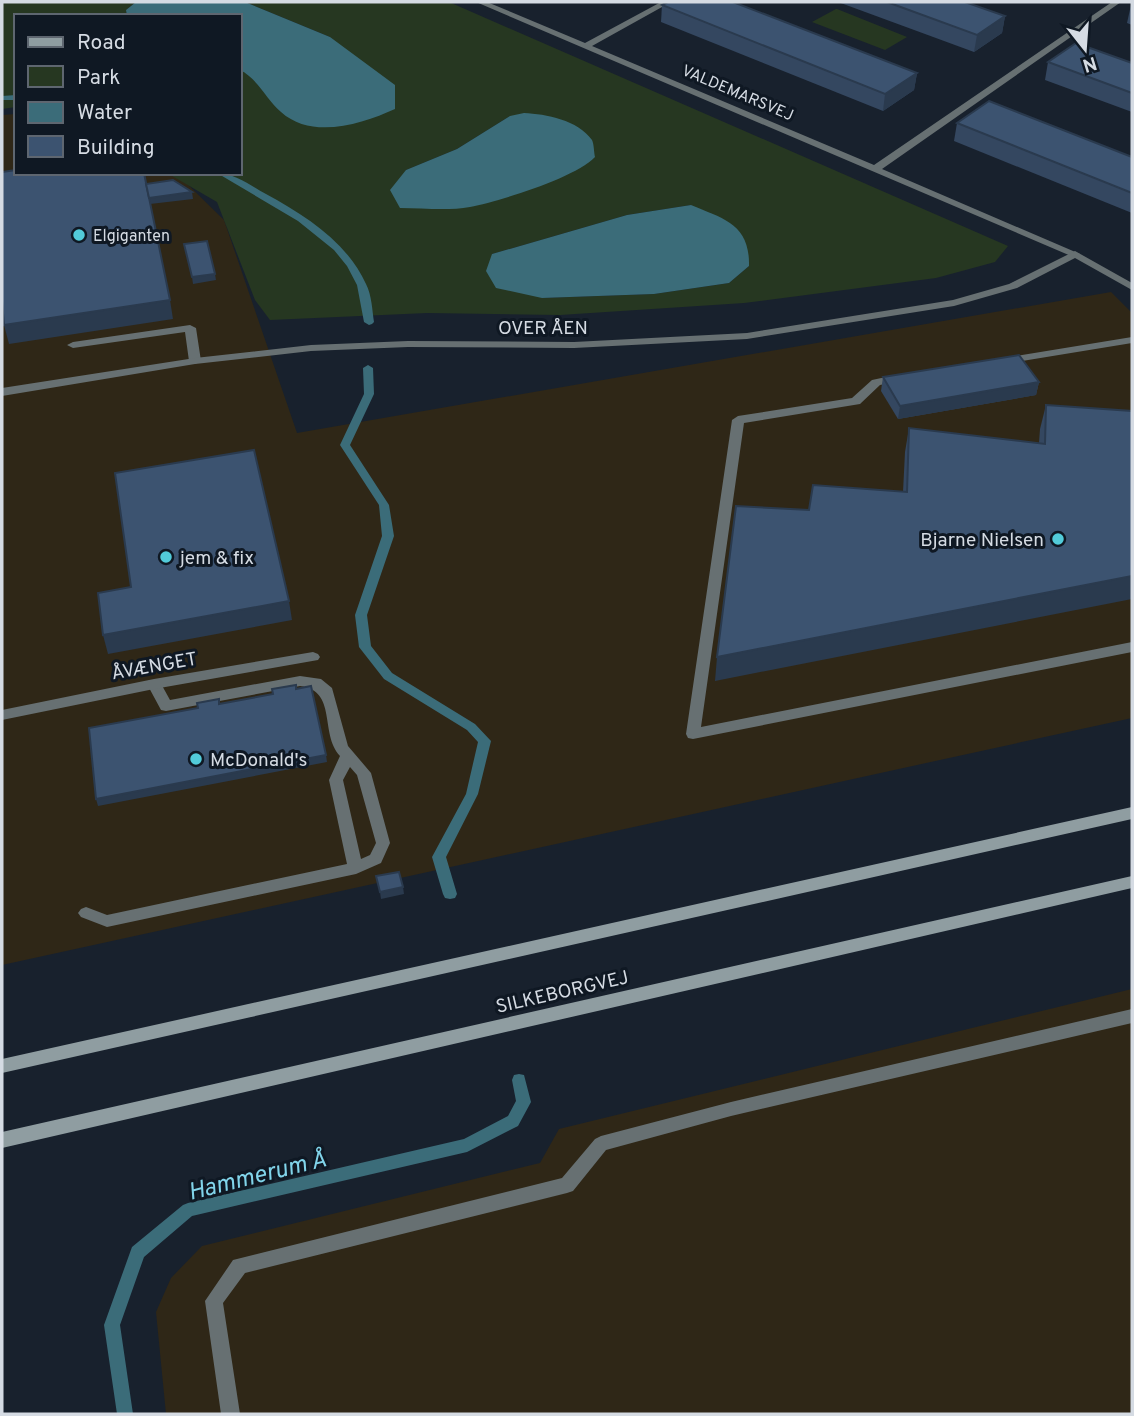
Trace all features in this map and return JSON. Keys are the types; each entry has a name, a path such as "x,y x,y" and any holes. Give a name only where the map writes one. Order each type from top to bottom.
{"main road":[{"path":"2,1066 1132,813"},
{"name":"SILKEBORGVEJ","path":"2,1140 1132,883"}],"street":[{"name":"VALDEMARSVEJ","path":"480,2 588,45 1075,254 1132,287"},
{"path":"588,45 667,2"},
{"path":"876,168 1118,2"},
{"name":"OVER ÅEN","path":"2,392 195,361 311,348 408,344 573,345 747,335 954,303 1013,286 1075,254"},
{"path":"73,345 190,328 195,361"},
{"path":"984,364 1132,340"},
{"path":"916,375 876,382 856,401 738,420 693,734 1132,647"},
{"name":"ÅVÆNGET","path":"2,715 154,684 313,657"},
{"path":"86,913 107,921 356,868 376,859 383,843 364,773 341,748 327,692 316,683 300,681 166,706 154,684"},
{"path":"348,755 336,780 356,868"},
{"path":"230,1414 214,1301 239,1266 567,1185 601,1144 731,1109 1132,1016"}],"shaded area":[{"path":"14,114 14,175 178,175 224,220 297,433 1111,292 1132,313 1132,718 2,965 2,115"},
{"path":"1132,989 1132,1414 166,1414 156,1312 171,1278 202,1246 540,1163 559,1129"}],"green space":[{"path":"2,2 136,2 126,10 127,14 14,14 14,107 2,109"},
{"path":"245,2 449,2 1008,246 995,262 936,278 744,303 560,315 427,313 270,320 255,300 217,202 170,175 242,175 242,71 249,74 281,112 330,37","holes":["510,116 400,208 406,170 457,149","691,205 749,266 729,283 654,294 542,298 492,254 627,215"]},
{"path":"836,9 907,37 885,50 812,22"}],"water":[{"path":"136,2 245,2 330,37 395,85 395,109 368,120 337,127 293,121 242,71 242,14 127,14 126,10"},
{"path":"524,113 551,117 579,127 592,140 595,157 555,180 483,204 453,209 400,208 390,190 406,170 457,149 510,116"},
{"path":"691,205 733,225 745,241 749,266 729,283 654,294 542,298 496,288 486,271 492,254 627,215"}],"building":[{"path":"668,2 733,2 917,73 885,94 662,5"},
{"path":"887,2 965,2 1005,16 977,35"},
{"path":"1076,43 1132,63 1132,93 1048,62"},
{"path":"989,101 1132,157 1132,193 957,123"},
{"name":"Elgiganten","path":"14,170 14,175 144,175 170,300 4,325 2,172"},
{"path":"173,180 192,192 149,198 146,184"},
{"path":"207,241 215,274 192,277 184,244"},
{"path":"1019,355 1039,382 900,406 883,377"},
{"path":"1046,405 1132,411 1132,576 717,657 736,506 809,510 813,485 907,492 909,428 1045,444"},
{"path":"254,450 289,601 103,635 98,593 131,587 115,473"},
{"path":"296,685 296,689 311,686 326,755 96,799 89,728 198,708 197,703 219,699 219,704 273,694 272,689"},
{"path":"399,872 403,887 380,892 376,876"}],"waterway":[{"name":"Hammerum Å","path":"2,98 14,97"},
{"name":"Hammerum Å","path":"225,175 281,206 337,248 362,285 369,322"},
{"name":"Hammerum Å","path":"368,368 369,394 345,445 384,505 388,536 361,615 365,647 388,676 471,727 485,741 472,794 439,857 450,894"},
{"name":"Hammerum Å","path":"125,1414 112,1325 138,1252 188,1210 467,1145 513,1121 524,1102 519,1080"}],"place":[{"name":"Elgiganten","path":"79,235"},
{"name":"Bjarne Nielsen","path":"1058,539"},
{"name":"jem & fix","path":"166,557"},
{"name":"McDonald's","path":"196,759"}]}
